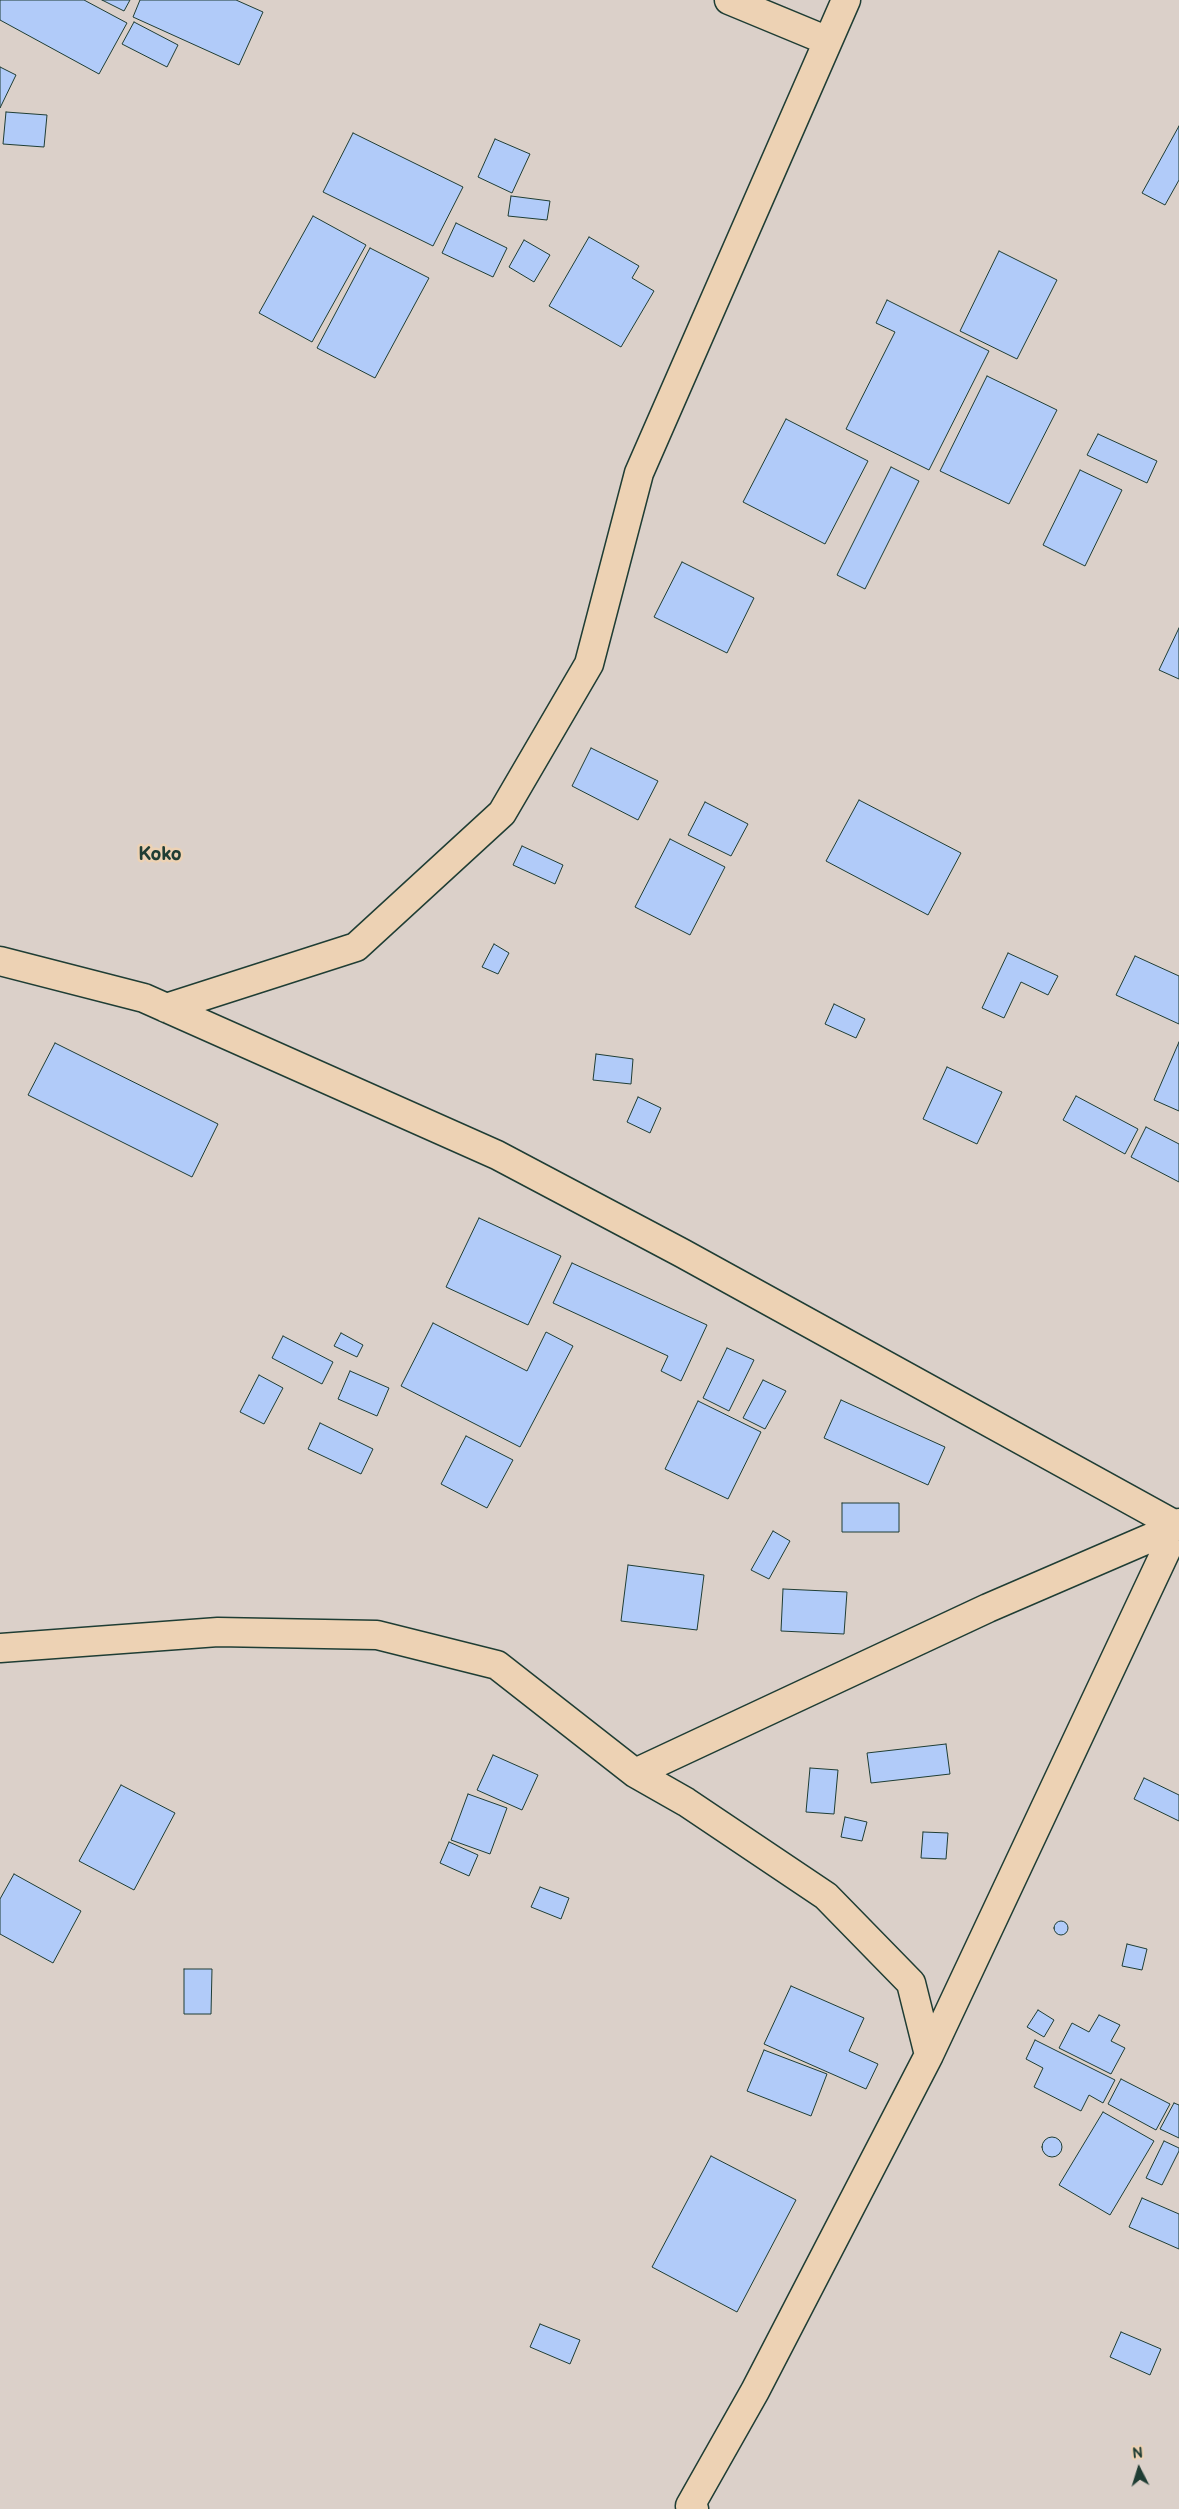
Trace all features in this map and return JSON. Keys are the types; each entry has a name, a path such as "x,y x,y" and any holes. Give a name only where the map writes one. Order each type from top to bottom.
{"street":[{"path":"728,0 828,41"},
{"path":"166,1008 356,947 502,813 589,664 639,472 846,0"},
{"path":"0,961 144,998 496,1155 690,1257 1179,1525"},
{"path":"636,1773 988,1608 1179,1525"},
{"path":"694,2509 690,2506 755,2391 929,2055 1179,1525"},
{"path":"0,1648 218,1632 376,1635 497,1665 636,1773 686,1802 826,1896 911,1983 929,2055"}],"building":[{"path":"0,0 84,0 127,23 99,74 0,20"},
{"path":"102,0 130,0 124,11"},
{"path":"140,0 236,0 263,12 239,65 133,17"},
{"path":"134,22 178,45 167,67 122,44"},
{"path":"0,67 16,75 0,108"},
{"path":"6,112 47,115 44,147 3,144"},
{"path":"1179,126 1179,180 1165,205 1142,193"},
{"path":"353,133 463,187 433,246 323,192"},
{"path":"495,139 530,154 512,193 478,177"},
{"path":"511,196 550,201 547,220 508,216"},
{"path":"313,216 366,245 312,342 259,313"},
{"path":"456,223 507,248 493,277 442,253"},
{"path":"589,237 639,266 632,278 654,291 621,347 549,306"},
{"path":"524,240 550,255 534,282 509,267"},
{"path":"370,248 429,278 375,378 317,348"},
{"path":"999,251 1057,280 1017,359 960,331"},
{"path":"887,300 989,351 929,470 846,429 895,332 876,323"},
{"path":"987,376 1057,410 1009,504 940,471"},
{"path":"786,419 868,461 825,544 743,502"},
{"path":"1098,434 1157,461 1147,483 1087,455"},
{"path":"891,467 919,481 865,589 837,575"},
{"path":"1080,470 1122,490 1085,566 1043,545"},
{"path":"682,562 754,598 727,653 654,617"},
{"path":"1179,628 1179,679 1159,670"},
{"path":"591,748 658,781 638,820 572,786"},
{"path":"859,800 961,853 928,915 826,861"},
{"path":"705,802 748,824 731,856 688,835"},
{"path":"670,839 725,867 690,935 635,907"},
{"path":"522,846 563,865 555,884 513,865"},
{"path":"494,944 509,953 498,974 482,967"},
{"path":"1008,953 1058,976 1048,995 1021,982 1004,1018 982,1008"},
{"path":"1135,956 1179,976 1179,1024 1116,995"},
{"path":"834,1004 865,1019 856,1038 825,1024"},
{"path":"1179,1042 1179,1111 1154,1100"},
{"path":"55,1043 218,1124 192,1177 28,1095"},
{"path":"596,1054 633,1059 631,1084 593,1080"},
{"path":"947,1067 1002,1092 977,1144 923,1119"},
{"path":"1076,1096 1138,1129 1125,1154 1063,1120"},
{"path":"638,1097 661,1108 650,1133 627,1122"},
{"path":"1146,1127 1179,1144 1179,1182 1131,1157"},
{"path":"479,1218 561,1256 528,1325 446,1287"},
{"path":"572,1263 707,1325 681,1381 661,1371 668,1356 553,1303"},
{"path":"433,1323 527,1371 546,1332 573,1346 520,1447 401,1386"},
{"path":"341,1333 363,1345 357,1357 334,1346"},
{"path":"283,1336 333,1362 322,1384 272,1358"},
{"path":"727,1348 754,1360 729,1411 703,1398"},
{"path":"350,1371 389,1388 377,1416 338,1399"},
{"path":"259,1375 283,1388 264,1424 240,1412"},
{"path":"763,1380 786,1391 765,1429 743,1418"},
{"path":"841,1400 945,1447 928,1485 824,1438"},
{"path":"698,1401 761,1432 728,1499 665,1469"},
{"path":"320,1423 373,1449 361,1474 308,1449"},
{"path":"466,1436 513,1460 487,1508 441,1484"},
{"path":"842,1503 899,1503 899,1532 842,1532"},
{"path":"773,1531 790,1541 769,1579 751,1570"},
{"path":"628,1565 704,1575 697,1630 621,1621"},
{"path":"783,1589 847,1592 844,1634 781,1631"},
{"path":"946,1744 950,1774 871,1783 867,1753"},
{"path":"493,1755 538,1775 522,1810 477,1790"},
{"path":"810,1768 838,1770 834,1814 806,1812"},
{"path":"1144,1778 1179,1795 1179,1821 1134,1799"},
{"path":"121,1785 175,1813 134,1890 79,1861"},
{"path":"468,1794 507,1808 490,1854 451,1840"},
{"path":"845,1817 867,1822 862,1841 841,1837"},
{"path":"923,1832 948,1833 946,1859 921,1858"},
{"path":"449,1842 478,1855 469,1876 440,1863"},
{"path":"14,1874 81,1911 53,1963 0,1934 0,1899"},
{"path":"540,1887 569,1898 561,1919 531,1907"},
{"path":"1058,1921 1064,1921 1068,1928 1064,1935 1058,1935 1054,1931 1054,1925"},
{"path":"1127,1944 1147,1949 1142,1970 1122,1966"},
{"path":"184,1969 212,1969 211,2014 184,2014"},
{"path":"791,1986 864,2018 849,2051 878,2064 866,2089 764,2044"},
{"path":"1038,2010 1054,2020 1044,2037 1027,2027"},
{"path":"1099,2015 1120,2025 1111,2041 1125,2048 1111,2074 1059,2048 1072,2023 1089,2032"},
{"path":"1035,2040 1115,2080 1103,2103 1089,2095 1081,2111 1034,2087 1043,2068 1026,2059"},
{"path":"764,2050 827,2074 811,2116 747,2091"},
{"path":"1121,2079 1170,2104 1156,2130 1108,2104"},
{"path":"1174,2103 1179,2105 1179,2138 1160,2129"},
{"path":"1103,2112 1154,2141 1110,2215 1059,2185"},
{"path":"1052,2137 1059,2140 1062,2147 1059,2154 1052,2157 1045,2154 1042,2147 1045,2140"},
{"path":"1164,2141 1179,2148 1179,2151 1162,2185 1146,2178"},
{"path":"711,2156 796,2200 737,2312 652,2267"},
{"path":"1142,2198 1179,2214 1179,2249 1129,2227"},
{"path":"540,2324 580,2340 570,2364 530,2347"},
{"path":"1121,2332 1161,2349 1150,2375 1110,2357"}],"district":[{"name":"Koko","path":"160,855"}]}
